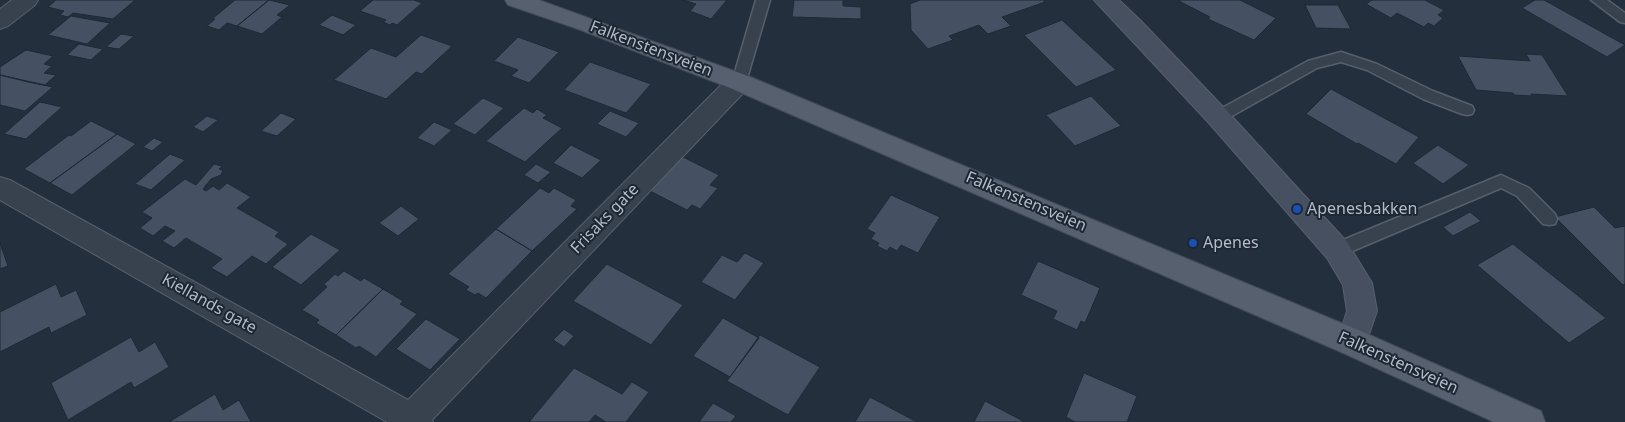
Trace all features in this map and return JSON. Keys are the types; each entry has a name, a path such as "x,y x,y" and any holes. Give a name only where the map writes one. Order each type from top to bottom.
{"main road":[{"name":"Falkenstensveien","path":"516,0 586,24 739,82 1352,342 1491,415 1529,422"},
{"path":"1105,0 1218,117 1337,250 1357,283 1362,311 1352,342"}],"street":[{"path":"0,21 27,0"},
{"name":"Frisaks gate","path":"415,420 739,82"},
{"name":"Kiellands gate","path":"0,187 415,420"}],"lane":[{"name":"Frisaks gate","path":"739,82 763,0"},
{"path":"1598,0 1625,19"},
{"path":"1218,117 1313,64 1341,58 1372,67 1428,94 1467,110"},
{"path":"1337,250 1501,182 1523,192 1549,219"}],"building":[{"path":"56,0 135,0 113,19 73,13 68,17 60,15 64,11 48,7"},
{"path":"235,0 269,0 237,26 227,23 219,30 207,26 215,19 212,19"},
{"path":"269,0 290,5 277,15 282,17 262,34 237,26"},
{"path":"373,0 414,0 422,3 397,25 392,23 390,25 383,22 386,20 360,11"},
{"path":"683,0 727,0 711,19 690,11 696,4"},
{"path":"794,0 843,0 843,6 861,7 861,19 792,17"},
{"path":"920,0 1043,0 1045,2 1002,17 1011,26 988,34 979,25 949,36 953,40 928,49 911,30 910,4"},
{"path":"1180,0 1240,0 1276,18 1254,40 1208,19 1210,17"},
{"path":"1372,0 1425,0 1444,10 1438,15 1443,18 1434,26 1428,23 1424,27 1397,13 1391,18 1366,4"},
{"path":"1535,0 1544,0 1625,45 1607,57 1522,8"},
{"path":"1305,5 1338,5 1351,29 1316,28"},
{"path":"332,15 356,25 343,35 319,25"},
{"path":"71,16 110,23 87,44 48,35"},
{"path":"1062,20 1116,70 1076,87 1024,35"},
{"path":"121,34 134,36 119,49 106,47"},
{"path":"421,35 452,46 422,74 416,72 386,99 334,80 371,48 396,57"},
{"path":"518,37 559,52 529,83 511,76 518,70 494,61"},
{"path":"79,44 103,49 91,60 67,55"},
{"path":"26,50 53,56 44,64 52,66 44,73 56,75 45,85 0,75 0,67"},
{"path":"1526,54 1542,55 1568,96 1514,95 1513,93 1476,90 1458,56 1530,61"},
{"path":"590,62 651,84 626,113 564,90"},
{"path":"0,75 53,87 25,111 0,105"},
{"path":"1331,89 1419,137 1396,164 1357,144 1306,114"},
{"path":"1091,96 1121,126 1075,146 1046,115"},
{"path":"483,98 504,108 475,135 453,124"},
{"path":"40,102 62,107 26,139 4,134"},
{"path":"524,108 533,113 537,109 547,115 543,118 562,128 525,162 486,141"},
{"path":"610,111 639,123 626,137 597,124"},
{"path":"281,113 296,119 277,136 261,131"},
{"path":"207,116 218,120 203,132 193,127"},
{"path":"91,121 117,134 50,183 24,169 69,135 71,136"},
{"path":"434,122 452,130 434,146 417,138"},
{"path":"117,134 136,144 72,195 50,183"},
{"path":"154,138 163,142 152,151 143,147"},
{"path":"571,145 601,160 582,178 553,163"},
{"path":"1438,145 1469,165 1443,184 1413,163"},
{"path":"170,154 185,160 151,190 135,184"},
{"path":"681,156 719,175 710,185 718,188 700,209 692,205 687,210 648,190"},
{"path":"214,164 222,166 219,169 223,170 221,175 211,179 203,189 206,191 213,186 219,190 227,183 251,197 237,208 279,232 275,236 288,244 266,264 252,256 227,277 211,268 222,259 186,238 174,248 162,241 175,231 165,226 153,236 140,228 152,218 142,212 185,179 196,185"},
{"path":"536,164 551,172 538,183 524,175"},
{"path":"540,188 549,193 554,188 576,200 571,206 577,209 532,251 496,229"},
{"path":"891,195 940,217 918,253 901,245 897,251 890,247 887,251 877,246 879,243 871,239 875,233 867,229"},
{"path":"401,206 419,219 398,236 379,223"},
{"path":"1594,207 1615,228 1625,226 1625,284 1623,285 1555,217"},
{"path":"1470,212 1481,221 1453,236 1443,227"},
{"path":"496,229 532,251 486,298 478,293 475,295 466,290 469,287 448,274"},
{"path":"311,234 340,250 301,285 272,267"},
{"path":"0,243 8,266 0,269"},
{"path":"1513,244 1606,318 1569,343 1477,265"},
{"path":"745,253 764,263 735,300 701,282 722,255 737,262"},
{"path":"1038,261 1100,288 1085,323 1081,321 1077,330 1053,319 1057,311 1021,295"},
{"path":"607,264 683,305 651,345 573,301"},
{"path":"344,271 361,281 364,278 383,289 336,335 316,323 319,320 302,310 327,287 324,284 335,274 338,276"},
{"path":"56,284 61,297 76,290 87,315 51,333 49,327 0,352 0,312"},
{"path":"383,289 403,301 400,304 417,314 376,357 359,346 356,348 336,335"},
{"path":"723,318 759,338 730,377 693,356"},
{"path":"426,319 460,339 430,370 396,349"},
{"path":"564,329 574,336 564,347 553,340"},
{"path":"760,335 820,367 788,415 727,381"},
{"path":"131,337 139,352 155,342 169,367 134,388 131,382 68,420 51,383"},
{"path":"574,368 622,394 632,382 649,392 626,422 606,422 595,415 589,422 529,422"},
{"path":"1084,373 1137,396 1127,422 1075,422 1066,417"},
{"path":"215,394 223,410 239,400 251,422 169,422"},
{"path":"870,397 917,422 855,422"},
{"path":"985,401 1023,421 1023,422 974,422"},
{"path":"713,403 736,416 731,422 699,422"}],"place":[{"name":"Apenesbakken","path":"1297,209"},
{"name":"Apenes","path":"1193,243"}]}
